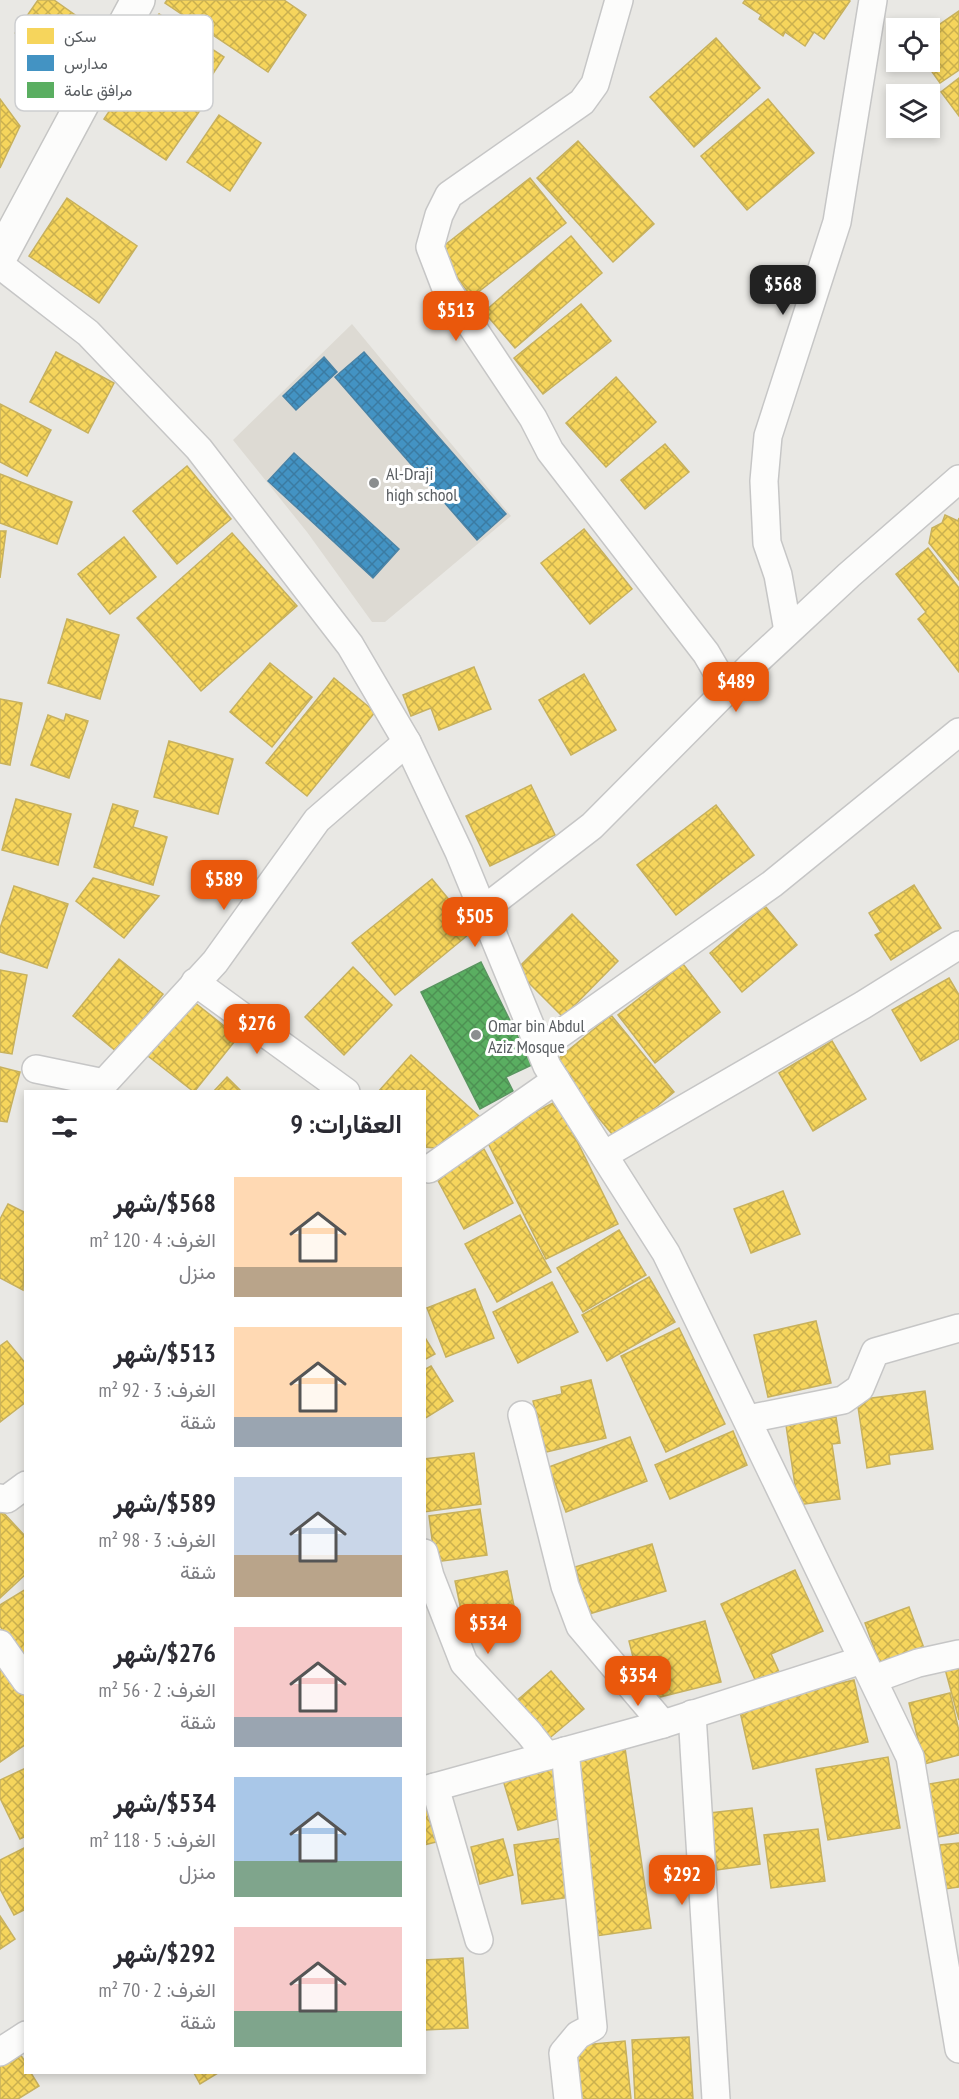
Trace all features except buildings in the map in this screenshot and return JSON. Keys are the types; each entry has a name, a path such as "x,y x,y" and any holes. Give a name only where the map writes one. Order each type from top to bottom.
{"main road":[{"path":"119,15 124,0"},
{"path":"130,15 138,0"},
{"path":"0,257 77,111"}],"street":[{"path":"619,0 595,84 582,102 449,195 439,215 430,247 445,286 533,418 550,451 706,653 727,689"},
{"path":"788,631 778,575 767,543 764,481 768,436 837,222 873,0"},
{"path":"0,265 88,333 199,449 350,645 407,742 459,852 540,1048 556,1080 666,1253 830,1587 910,1757 952,1963 959,2049"},
{"path":"483,909 592,826 727,689 788,631 959,479"},
{"path":"540,1048 772,884 959,732"},
{"path":"36,1069 104,1083 215,962 317,820 407,742"},
{"path":"604,1155 863,1005 959,945"},
{"path":"195,982 343,1090"},
{"path":"426,1169 556,1080"},
{"path":"748,1419 843,1400 860,1388 875,1352 959,1328"},
{"path":"522,1415 565,1586 580,1626 663,1724"},
{"path":"0,1497 7,1498 24,1486"},
{"path":"426,1561 464,1663 529,1732 556,1753 593,2027 578,2035 563,2053 568,2099"},
{"path":"0,1644 24,1678"},
{"path":"479,1940 430,1788 692,1714 868,1670 959,1654"},
{"path":"692,1714 716,2099"},
{"path":"0,2052 24,2036"}],"shaded area":[{"name":"Al-Draji high school","path":"352,324 511,516 385,622 372,622 307,532 233,440"}],"place":[{"name":"Al-Draji high school","path":"374,483"},
{"name":"Omar bin Abdul Aziz Mosque","path":"476,1035"}]}
